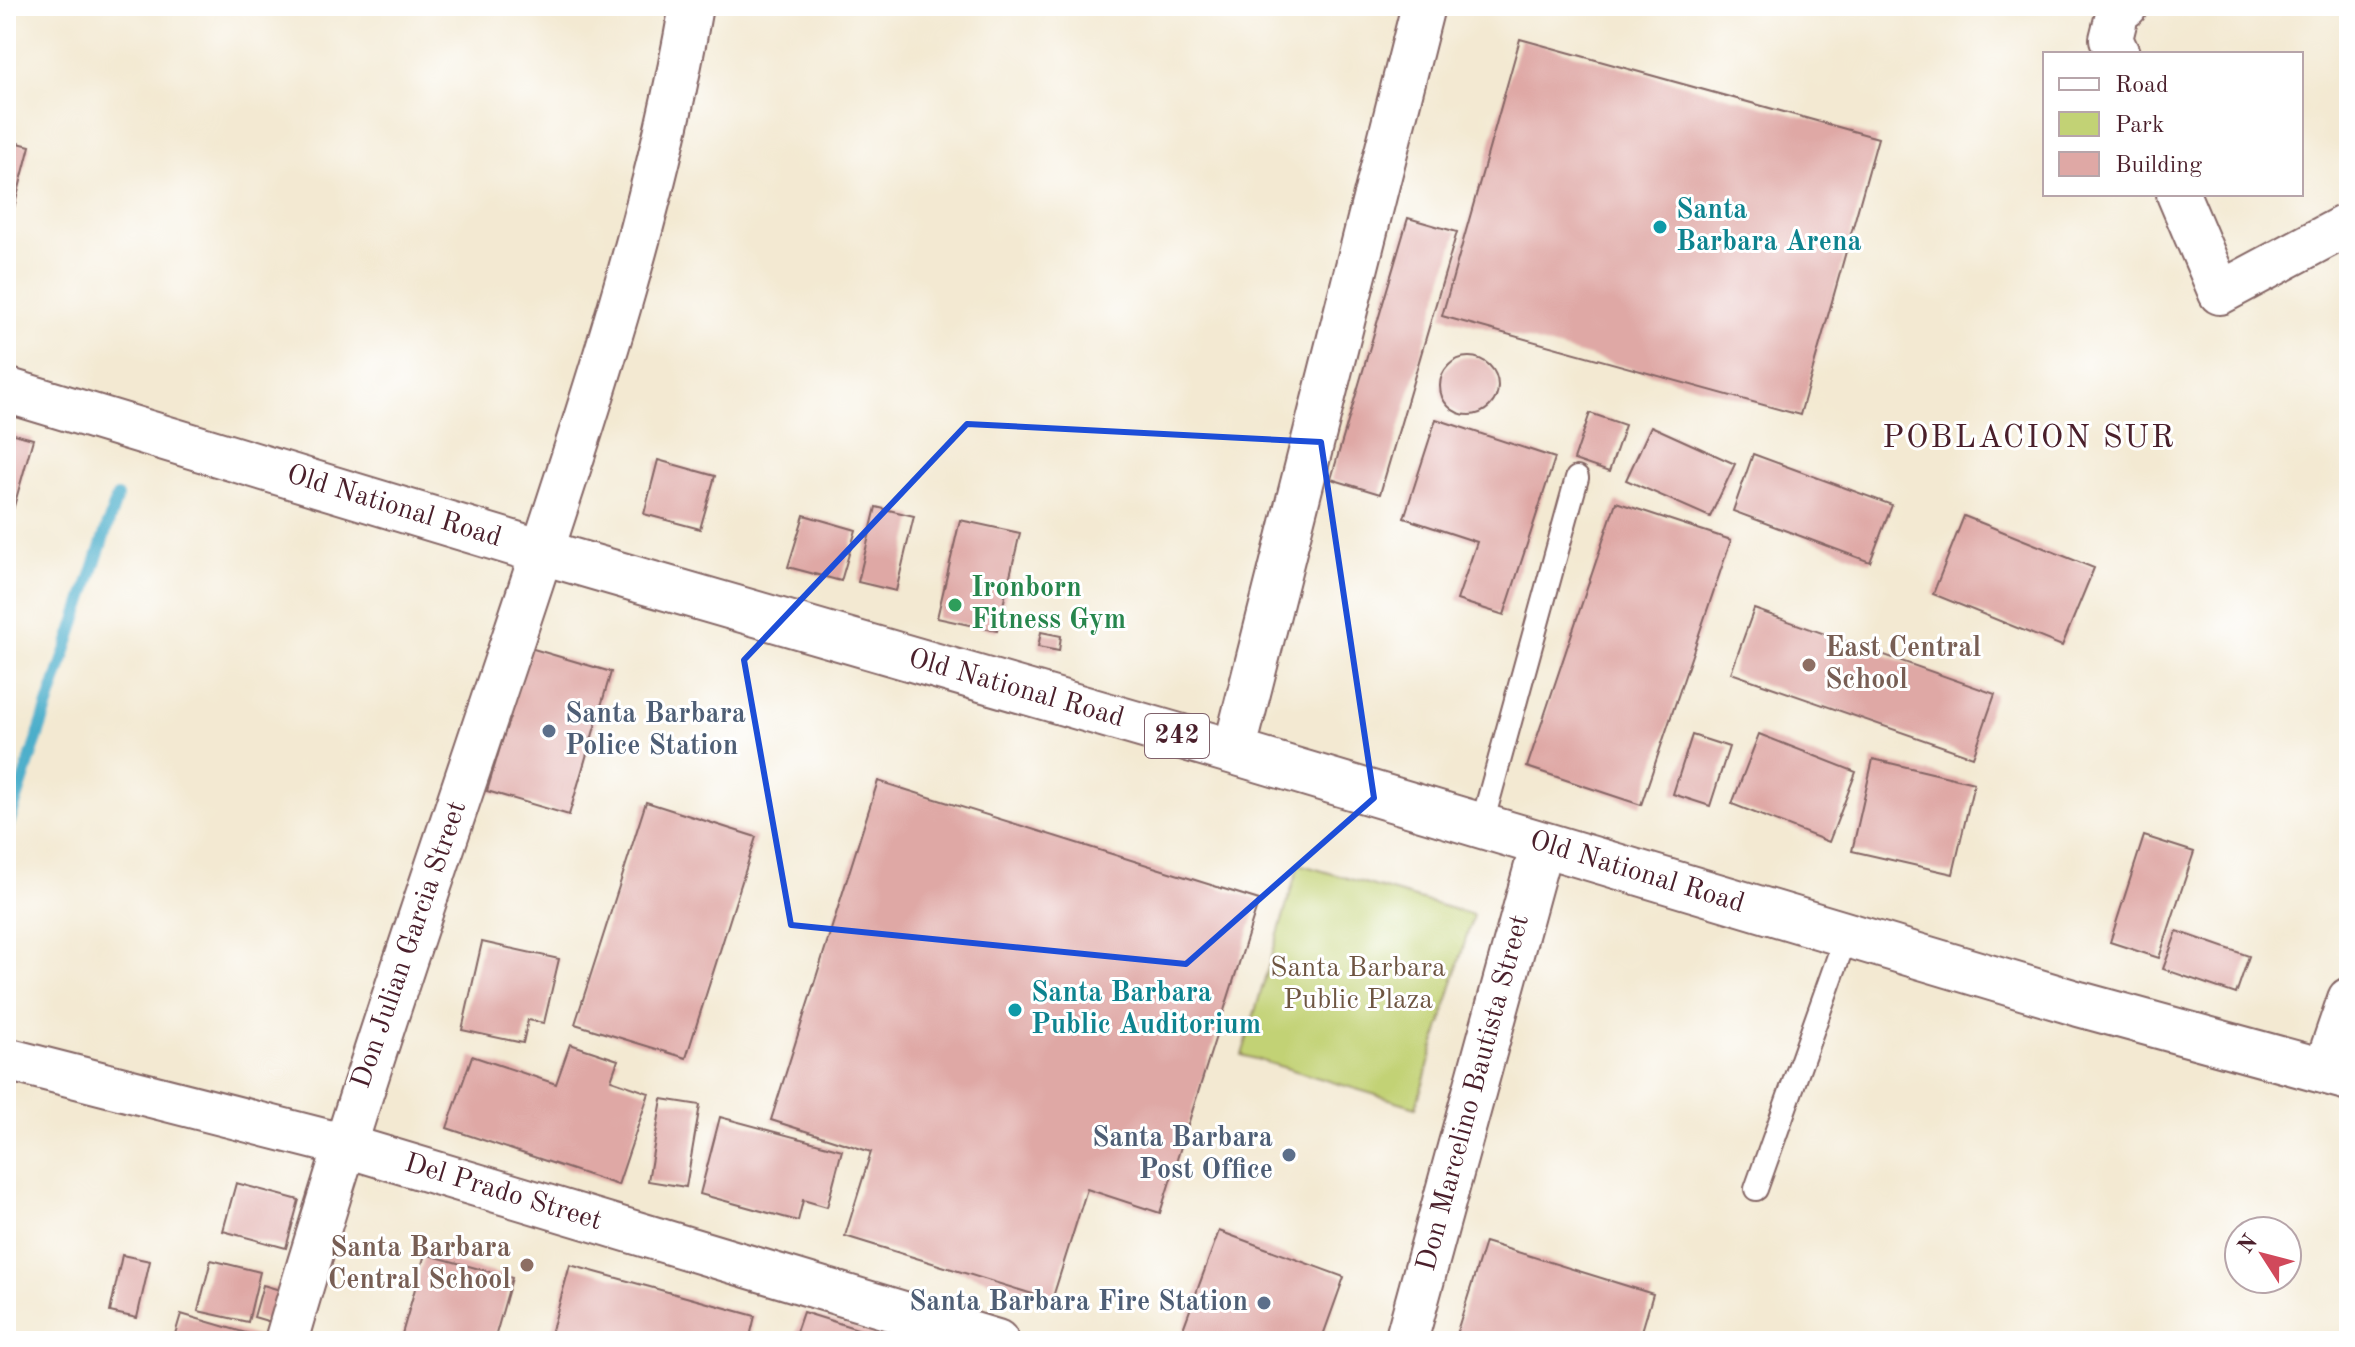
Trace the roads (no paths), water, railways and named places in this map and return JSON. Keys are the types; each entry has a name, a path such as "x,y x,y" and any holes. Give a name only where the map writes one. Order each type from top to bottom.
{"main road":[{"name":"Old National Road","path":"6,390 542,552 1234,752 1846,936 2336,1075"}],"street":[{"name":"Don Julian Garcia Street","path":"286,1341 343,1145 542,552 637,249 691,6"},
{"path":"1234,752 1423,6"},
{"path":"2117,52 2111,39 2118,11 2126,6"},
{"path":"2179,196 2220,293 2349,224"},
{"name":"Don Marcelino Bautista Street","path":"1406,1341 1542,844"},
{"path":"2336,1075 2349,999"},
{"name":"Del Prado Street","path":"6,1059 343,1145 997,1341"}],"lane":[{"path":"1481,827 1577,478"},
{"path":"1756,1189 1846,936"}],"waterway":[{"path":"6,832 117,497"}],"place":[{"name":"Santa Barbara Arena","path":"1660,227"},
{"name":"Ironborn Fitness Gym","path":"955,605"},
{"name":"East Central School","path":"1809,665"},
{"name":"Santa Barbara Police Station","path":"549,731"},
{"name":"Santa Barbara Public Auditorium","path":"1015,1010"},
{"name":"Santa Barbara Post Office","path":"1289,1155"},
{"name":"Santa Barbara Central School","path":"527,1265"},
{"name":"Santa Barbara Fire Station","path":"1264,1303"}],"district":[{"name":"POBLACION SUR","path":"2029,439"}],"park label":[{"name":"Santa Barbara Public Plaza","path":"1358,985"}]}
